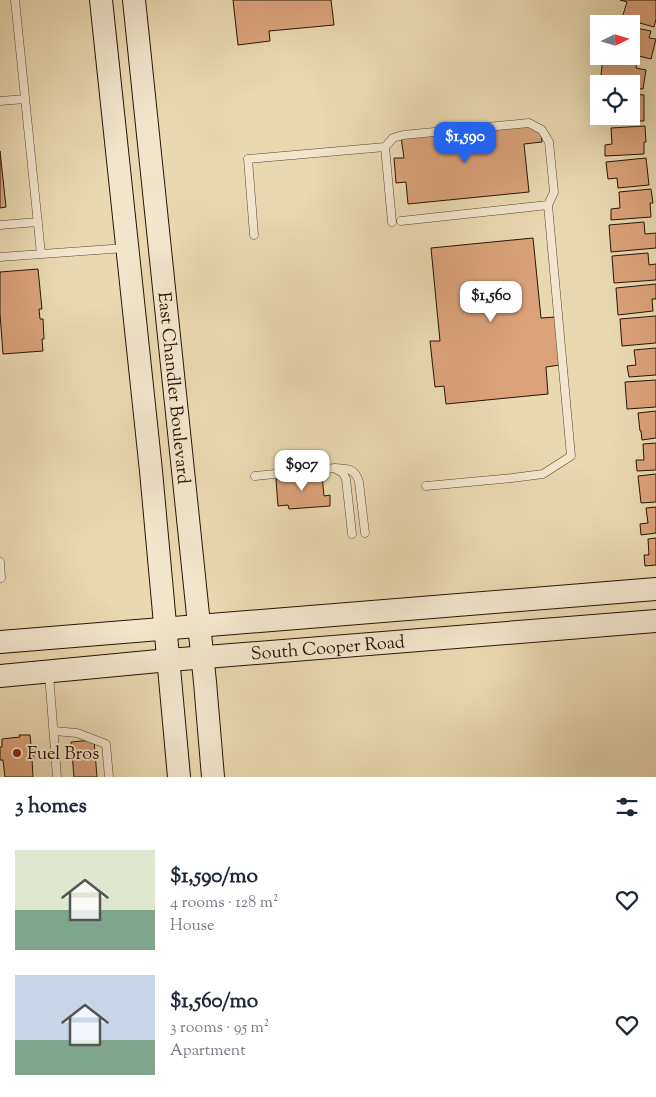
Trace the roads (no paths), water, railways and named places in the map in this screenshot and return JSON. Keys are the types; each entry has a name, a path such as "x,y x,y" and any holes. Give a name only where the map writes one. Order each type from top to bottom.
{"main road":[{"name":"East Chandler Boulevard","path":"101,0 154,500 179,777"},
{"name":"East Chandler Boulevard","path":"134,0 213,777"},
{"path":"127,248 159,245"},
{"name":"South Cooper Road","path":"0,642 656,589"},
{"path":"523,599 525,631"},
{"name":"South Cooper Road","path":"0,676 169,660 656,622"}],"lane":[{"path":"15,0 41,254"},
{"path":"0,101 25,98"},
{"path":"254,236 248,159 385,147 393,138 403,135 529,123 542,130 549,142 554,192 548,206 571,456 543,474 426,486"},
{"path":"385,147 392,222"},
{"path":"401,220 548,206"},
{"path":"0,225 38,222"},
{"path":"0,257 127,248"},
{"path":"335,468 343,473 346,479 352,534"},
{"path":"255,476 335,468 347,469 353,472 359,482 364,533"},
{"path":"0,562 1,578"},
{"path":"49,672 57,777"},
{"path":"54,731 77,733 106,744 109,777"}],"place":[{"name":"Fuel Bros","path":"17,753"}]}
